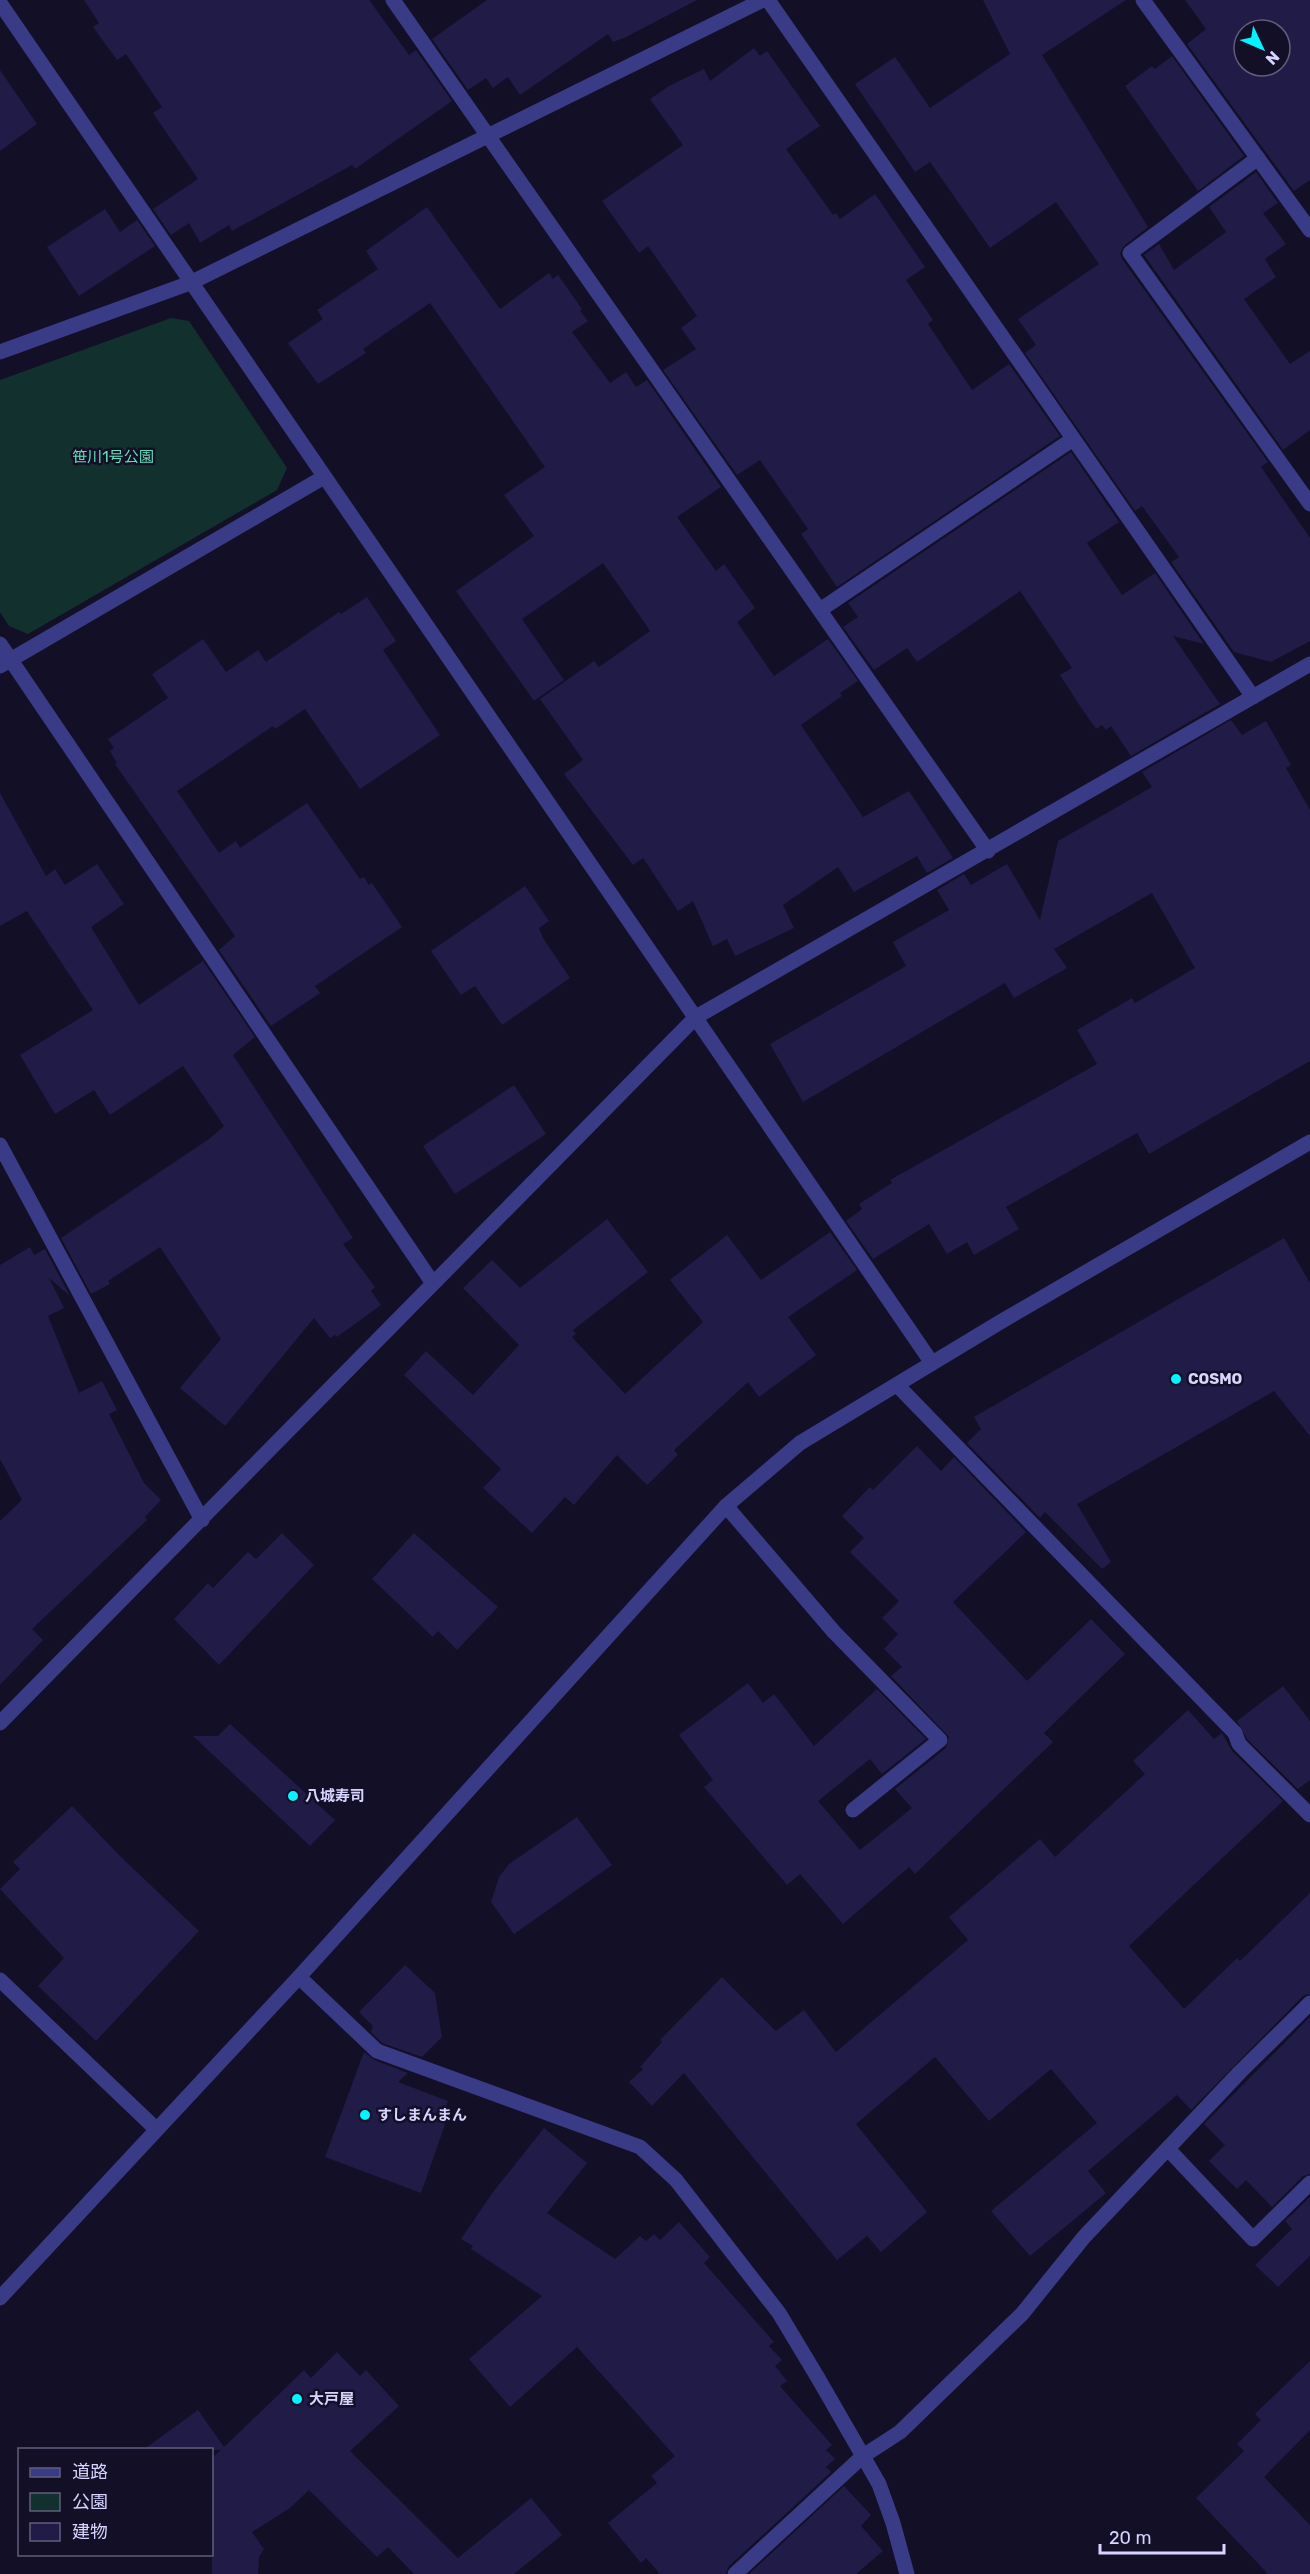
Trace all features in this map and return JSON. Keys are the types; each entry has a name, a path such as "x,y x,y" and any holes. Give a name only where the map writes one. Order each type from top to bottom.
{"street":[{"path":"393,0 988,850"},
{"path":"0,352 190,283 763,0"},
{"path":"768,0 1252,697"},
{"path":"1143,0 1310,230"},
{"path":"0,3 932,1363"},
{"path":"1258,158 1130,253 1310,504"},
{"path":"819,610 1073,439"},
{"path":"5,663 324,477"},
{"path":"0,644 5,663 432,1282"},
{"path":"0,1724 202,1520 432,1282 696,1017 1310,664"},
{"path":"0,2298 299,1977 726,1506 800,1443 932,1363 1310,1142"},
{"path":"0,1145 202,1520"},
{"path":"897,1385 1235,1733 1239,1744 1310,1815"},
{"path":"726,1506 834,1632 940,1740 853,1810"},
{"path":"299,1977 377,2050 640,2147 676,2180 780,2313 879,2484 907,2574"},
{"path":"0,1980 156,2129"},
{"path":"735,2574 863,2456 900,2432 1022,2314 1084,2237 1310,2003"},
{"path":"1168,2149 1253,2239 1310,2183"}],"green space":[{"name":"笹川1号公園","path":"171,318 189,321 287,468 277,490 28,634 9,626 0,612 0,380"}],"building":[{"path":"84,0 369,0 409,55 416,50 452,101 355,169 352,165 232,231 229,225 200,243 189,223 171,235 153,209 198,179 153,113 162,107 126,54 117,60 93,27 99,23"},
{"path":"487,0 697,0 613,42 608,34 520,95 508,77 493,88 486,78 468,90 432,39"},
{"path":"983,0 1126,0 1042,55 1148,227 1124,246 1120,253 1122,259 1268,462 1261,467 1310,538 1310,641 1271,662 1234,652 1171,562 1179,557 1142,506 1135,511 1025,353 1036,345 1018,319 1099,264 1056,202 990,248 930,162 915,172 855,84 895,57 930,108 1010,54"},
{"path":"1185,0 1310,0 1310,180 1294,191 1187,44 1206,29"},
{"path":"754,48 760,56 767,51 820,126 786,149 833,215 836,213 840,219 875,194 925,267 906,280 933,320 928,324 972,390 1009,364 1060,436 837,587 801,534 808,529 760,460 737,475 663,370 696,349 681,328 697,316 648,246 639,253 602,201 683,145 650,99 669,86 704,69 710,81"},
{"path":"1172,56 1244,156 1198,191 1125,86 1152,66 1155,69"},
{"path":"0,70 37,124 0,151"},
{"path":"1256,172 1278,203 1263,213 1286,244 1265,259 1276,277 1244,299 1290,364 1310,351 1310,430 1283,450 1144,255 1159,244 1174,270 1226,232 1209,207"},
{"path":"427,207 500,309 549,273 553,279 558,275 588,321 572,332 610,383 626,372 636,387 647,380 721,487 677,517 716,571 724,564 755,608 737,622 774,676 828,639 858,681 840,693 842,696 801,725 863,817 909,791 953,858 927,873 917,856 854,892 838,867 783,905 794,928 735,956 727,939 713,946 693,901 678,911 643,858 633,865 564,774 583,760 540,699 594,661 599,667 650,631 603,563 522,619 564,680 534,701 456,591 534,536 504,495 545,467 430,303 363,349 366,353 318,384 288,343 323,319 317,310 378,269 366,251"},
{"path":"105,209 120,232 137,220 155,246 79,296 47,247"},
{"path":"1071,452 1119,522 1087,543 1122,595 1155,573 1204,644 1173,636 1220,704 1131,756 1111,726 1106,730 1102,725 1096,729 1080,706 1060,675 1072,668 1020,591 917,662 907,648 874,670 843,627 858,617 848,603"},
{"path":"367,597 396,641 383,650 440,735 360,789 305,709 275,729 273,726 177,791 219,853 236,841 240,848 307,803 360,879 364,877 369,885 372,883 402,927 315,986 320,993 271,1026 219,950 235,936 115,764 117,763 110,751 114,748 108,739 168,698 152,674 203,639 226,672 258,650 266,662 339,612 341,614"},
{"path":"1231,720 1242,735 1266,721 1291,765 1286,768 1310,810 1310,1061 1149,1154 1137,1133 1006,1207 1019,1229 974,1255 967,1242 947,1254 929,1224 873,1259 846,1221 862,1209 859,1204 892,1183 890,1180 1097,1064 1077,1030 1132,998 1135,1003 1195,968 1152,893 1054,949 1067,968 1014,998 1005,983 803,1102 770,1044 906,966 893,942 949,910 937,890 964,874 971,885 1007,864 1040,920 1058,841 1152,787 1142,772"},
{"path":"0,793 46,876 55,869 65,885 97,864 124,904 91,927 139,1005 203,961 255,1037 233,1055 353,1238 343,1244 375,1287 371,1291 381,1305 337,1337 335,1335 330,1338 314,1318 225,1426 180,1388 221,1339 160,1247 108,1281 110,1284 91,1294 61,1238 209,1139 224,1126 183,1066 110,1115 94,1090 55,1114 20,1055 93,1010 27,911 0,926"},
{"path":"525,886 549,921 539,928 543,938 570,978 502,1025 475,986 461,995 431,951"},
{"path":"514,1085 546,1134 455,1194 423,1146"},
{"path":"607,1219 648,1272 573,1330 576,1334 572,1337 625,1394 703,1322 670,1280 727,1235 761,1280 830,1232 857,1270 788,1317 816,1355 759,1397 748,1382 674,1450 678,1455 647,1485 617,1455 574,1505 565,1497 532,1533 483,1488 501,1469 404,1375 426,1351 473,1395 519,1345 463,1288 492,1260 520,1288"},
{"path":"1284,1238 1310,1283 1310,1436 1274,1391 1077,1504 1111,1562 1102,1569 1045,1512 1040,1518 967,1443 981,1429 974,1417"},
{"path":"30,1247 34,1255 45,1249 70,1296 49,1278 64,1308 48,1316 79,1393 102,1381 117,1410 109,1414 144,1483 161,1500 145,1517 147,1520 32,1629 43,1640 0,1685 0,1521 22,1500 0,1459 0,1265"},
{"path":"917,1446 941,1471 954,1457 1026,1532 953,1602 1027,1681 1091,1619 1125,1654 1044,1733 1053,1742 915,1874 909,1867 843,1924 800,1874 787,1885 704,1787 713,1780 679,1735 748,1683 763,1703 774,1694 814,1746 877,1689 926,1739 882,1774 870,1759 818,1801 860,1850 912,1808 895,1789 946,1748 949,1737 891,1676 902,1667 884,1649 898,1634 882,1618 899,1601 850,1552 864,1538 842,1516 870,1487 873,1490"},
{"path":"282,1533 314,1565 219,1665 174,1619 208,1583 213,1588 248,1552 256,1559"},
{"path":"414,1533 498,1607 457,1650 438,1631 433,1637 372,1579"},
{"path":"1283,1686 1310,1721 1310,1780 1298,1789 1247,1739 1237,1721"},
{"path":"1188,1710 1214,1739 1222,1733 1232,1751 1283,1801 1129,1946 1184,2009 1237,1958 1240,1961 1310,1893 1310,1994 1303,1996 1191,2110 1177,2095 1088,2171 1106,2193 1030,2256 991,2211 1097,2123 1051,2069 989,2121 935,2057 856,2124 927,2212 881,2252 867,2236 837,2260 684,2073 652,2106 629,2082 643,2069 640,2067 662,2042 660,2040 722,1977 776,2031 804,2010 836,2052 968,1940 949,1917 1040,1839 1055,1857 1145,1774 1133,1761"},
{"path":"230,1724 335,1820 310,1846 193,1736 218,1736"},
{"path":"72,1806 121,1857 199,1931 96,2041 38,1986 64,1958 0,1889 20,1869 13,1862"},
{"path":"577,1817 612,1865 514,1934 491,1902 499,1877 509,1864"},
{"path":"405,1965 435,1993 442,2037 422,2057 382,2043 371,2032 373,2026 359,2012"},
{"path":"1310,2017 1310,2174 1303,2176 1272,2207 1246,2180 1237,2189 1209,2161 1225,2145 1204,2124"},
{"path":"364,2052 374,2060 408,2073 398,2082 448,2101 444,2112 449,2113 421,2193 325,2157"},
{"path":"544,2128 587,2163 547,2213 615,2259 640,2236 646,2241 654,2234 660,2240 679,2222 710,2257 704,2263 774,2342 769,2346 782,2360 775,2366 787,2381 780,2386 832,2445 826,2450 835,2459 826,2467 831,2472 728,2567 726,2574 660,2574 646,2558 641,2563 608,2523 657,2483 651,2476 675,2456 577,2347 510,2407 469,2359 542,2296 471,2249 473,2246 461,2239 493,2192"},
{"path":"1310,2197 1310,2256 1278,2287 1255,2265 1292,2229 1285,2221"},
{"path":"337,2352 360,2376 366,2370 399,2406 350,2451 458,2558 531,2498 562,2535 514,2574 414,2574 388,2547 377,2557 309,2490 290,2508 252,2532 264,2549 259,2557 258,2574 212,2574 213,2457 221,2450 146,2448 198,2410 224,2447 304,2370 311,2378"},
{"path":"1310,2361 1310,2430 1264,2477 1310,2525 1310,2574 1268,2574 1196,2498 1244,2451 1237,2444 1261,2420 1255,2414"},
{"path":"844,2486 871,2515 861,2526 883,2551 856,2574 749,2574"}],"place":[{"name":"COSMO","path":"1176,1379"},
{"name":"八城寿司","path":"293,1796"},
{"name":"すしまんまん","path":"365,2115"},
{"name":"大戸屋","path":"297,2399"}]}
